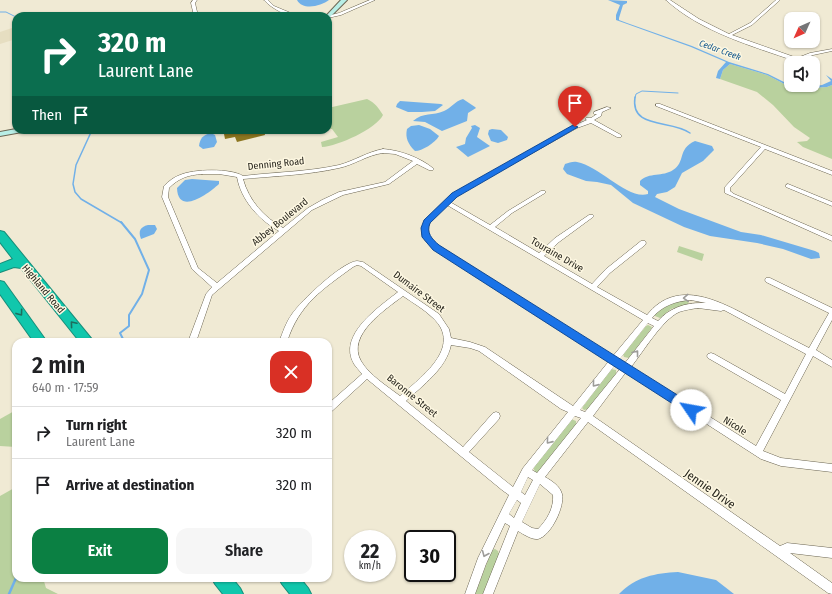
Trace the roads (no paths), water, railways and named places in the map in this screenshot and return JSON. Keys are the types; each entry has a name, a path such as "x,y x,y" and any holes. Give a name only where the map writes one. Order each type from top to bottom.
{"highway":[{"name":"Highland Road","path":"1,238 85,338"},
{"path":"0,268 13,263 22,264"},
{"path":"0,285 38,338"},
{"path":"224,582 234,594"},
{"path":"292,582 302,594"}],"main road":[{"path":"332,13 344,0"},
{"path":"0,134 12,132"}],"street":[{"path":"195,0 193,3 195,12"},
{"path":"266,0 273,7 284,12"},
{"path":"332,16 374,0"},
{"path":"668,0 693,18 730,35 797,60 812,54 832,50"},
{"path":"730,35 751,24 778,0"},
{"path":"658,105 832,173"},
{"path":"446,202 461,191 575,127 580,126 588,119 599,115 609,108"},
{"path":"588,119 619,136"},
{"path":"764,146 727,188 728,193 832,239"},
{"name":"Denning Road","path":"217,288 195,269 166,197 166,187 172,181 182,176 194,173 232,173 240,176 240,178 337,166 383,151 397,153 417,161 431,169"},
{"name":"Abbey Boulevard","path":"193,338 209,294 310,209 324,200 341,193 387,183 417,161"},
{"path":"240,178 242,187 261,216 273,226 283,231"},
{"path":"788,186 832,204"},
{"path":"490,228 506,215 543,192"},
{"name":"Nicole","path":"446,202 428,220 425,226 426,237 436,248 770,459 781,462 832,468"},
{"name":"Touraine Drive","path":"446,202 658,325"},
{"path":"539,256 557,240 591,216"},
{"path":"593,287 608,271 643,244"},
{"name":"Dumaire Street","path":"285,338 291,321 309,297 351,265 361,263 440,320 446,332 448,341"},
{"path":"758,452 832,312 768,280"},
{"name":"Baronne Street","path":"403,292 364,324 357,335 354,345 355,357 360,366 367,374 513,494 527,502"},
{"path":"470,594 482,562 513,494 526,471 656,309 665,303 685,297 708,300 736,313 832,364"},
{"path":"488,594 516,524 538,479 658,325 673,311 690,306 710,306 736,313"},
{"path":"400,401 440,362 446,352 448,341"},
{"name":"Jennie Drive","path":"448,341 470,345 486,352 564,406 594,421 832,589"},
{"path":"711,356 786,399"},
{"path":"332,405 367,374"},
{"path":"463,453 496,416"},
{"path":"503,516 536,534 542,533 546,528 559,498 555,490 526,471"},
{"path":"780,553 782,550 787,548 832,553"}],"water":[{"path":"297,0 329,0 317,6 308,6 303,5"},
{"path":"608,0 627,1 627,3 623,5 619,20 692,46 729,62 768,74 784,82 784,84 767,75 730,64 723,70 720,79 716,78 718,71 726,62 691,47 616,20 616,15 620,5"},
{"path":"826,75 832,79 832,85 820,87 820,85 831,81"},
{"path":"463,99 476,108 468,113 467,121 442,131 425,122 413,121 424,115 444,111"},
{"path":"400,101 443,105 435,111 408,112 396,107"},
{"path":"419,125 430,129 439,136 428,146 421,150 415,151 408,141 406,132 411,126"},
{"path":"475,125 480,128 477,137 490,146 468,157 456,147 465,144 466,138 472,128 471,126"},
{"path":"489,130 501,130 508,137 507,140 498,143 491,141 488,134"},
{"path":"206,135 215,135 217,142 214,147 203,149 199,146 201,139"},
{"path":"695,141 712,146 714,150 703,161 682,173 675,187 667,192 657,194 655,197 679,209 741,232 761,235 815,251 819,253 820,258 811,259 783,249 757,243 710,236 684,227 633,203 611,185 586,181 567,174 563,169 565,164 577,162 595,170 622,188 640,195 648,194 648,191 640,185 640,181 648,176 673,170 677,167 689,144"},
{"path":"192,179 219,181 219,184 201,197 188,202 182,201 177,188 185,180"},
{"path":"148,225 155,225 157,229 154,234 141,239 140,230"},
{"path":"678,572 716,580 734,594 619,594 625,588 646,577 662,573"}],"waterway":[{"path":"0,12 6,12 12,15"},
{"path":"635,98 636,94 642,91 678,93"},
{"path":"635,98 635,107 639,115 645,119 673,126 690,133"},
{"path":"90,134 76,165 73,184 75,192 81,199 122,223"},
{"path":"122,223 135,239 149,270 142,294 129,315 129,326 120,333 122,338"},
{"path":"9,594 14,582"}],"water label":[{"name":"Cedar Creek","path":"720,50"}]}
